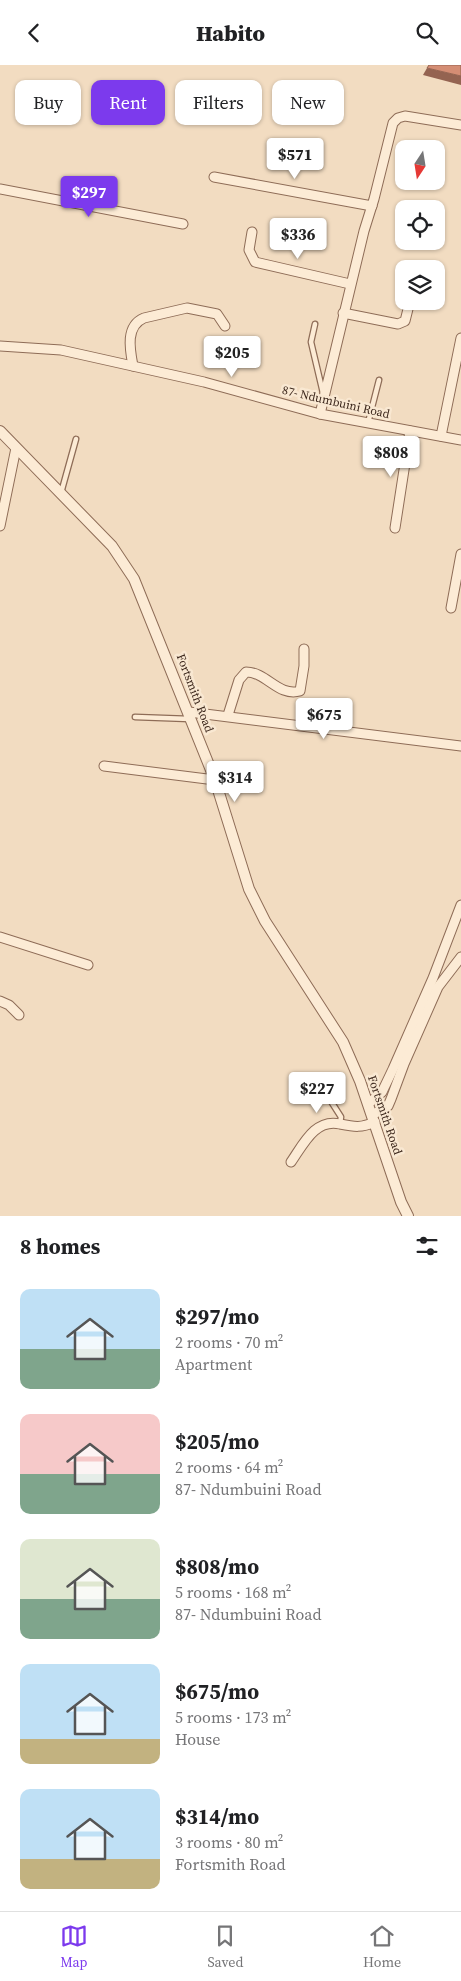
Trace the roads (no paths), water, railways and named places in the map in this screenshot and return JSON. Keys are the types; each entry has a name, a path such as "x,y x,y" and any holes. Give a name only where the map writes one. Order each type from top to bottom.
{"street":[{"path":"320,414 350,284 395,120 405,116 461,125"},
{"path":"214,177 372,206"},
{"path":"0,189 183,224"},
{"path":"252,232 249,255 260,264 350,284"},
{"path":"133,366 131,333 138,321 144,318 195,308 217,314 224,326"},
{"path":"343,313 398,324 404,321 407,310"},
{"path":"440,436 461,338"},
{"name":"87- Ndumbuini Road","path":"0,346 60,350 204,383 320,414 461,440"},
{"name":"Fortsmith Road","path":"0,431 112,546 134,579 215,780 249,889 265,921 344,1042 374,1119 401,1203 408,1216"},
{"path":"395,528 410,431"},
{"path":"0,526 16,449"},
{"path":"451,608 461,554"},
{"path":"228,715 239,680 246,672 266,678 282,690 300,691 304,666 304,649"},
{"path":"190,715 228,715 461,746"},
{"path":"104,766 215,780"},
{"path":"368,1104 382,1092 393,1069 433,977 461,905"},
{"path":"0,937 88,965"},
{"path":"291,1162 314,1131 324,1124 340,1124 357,1128 374,1119 388,1106 404,1064 438,987 461,957"},
{"path":"0,1001 9,1005 19,1015"}],"lane":[{"path":"315,324 311,342 323,397"},
{"path":"368,423 379,380"},
{"path":"60,493 76,439"},
{"path":"136,717 190,715"},
{"path":"320,1084 341,1117 340,1124"}]}
